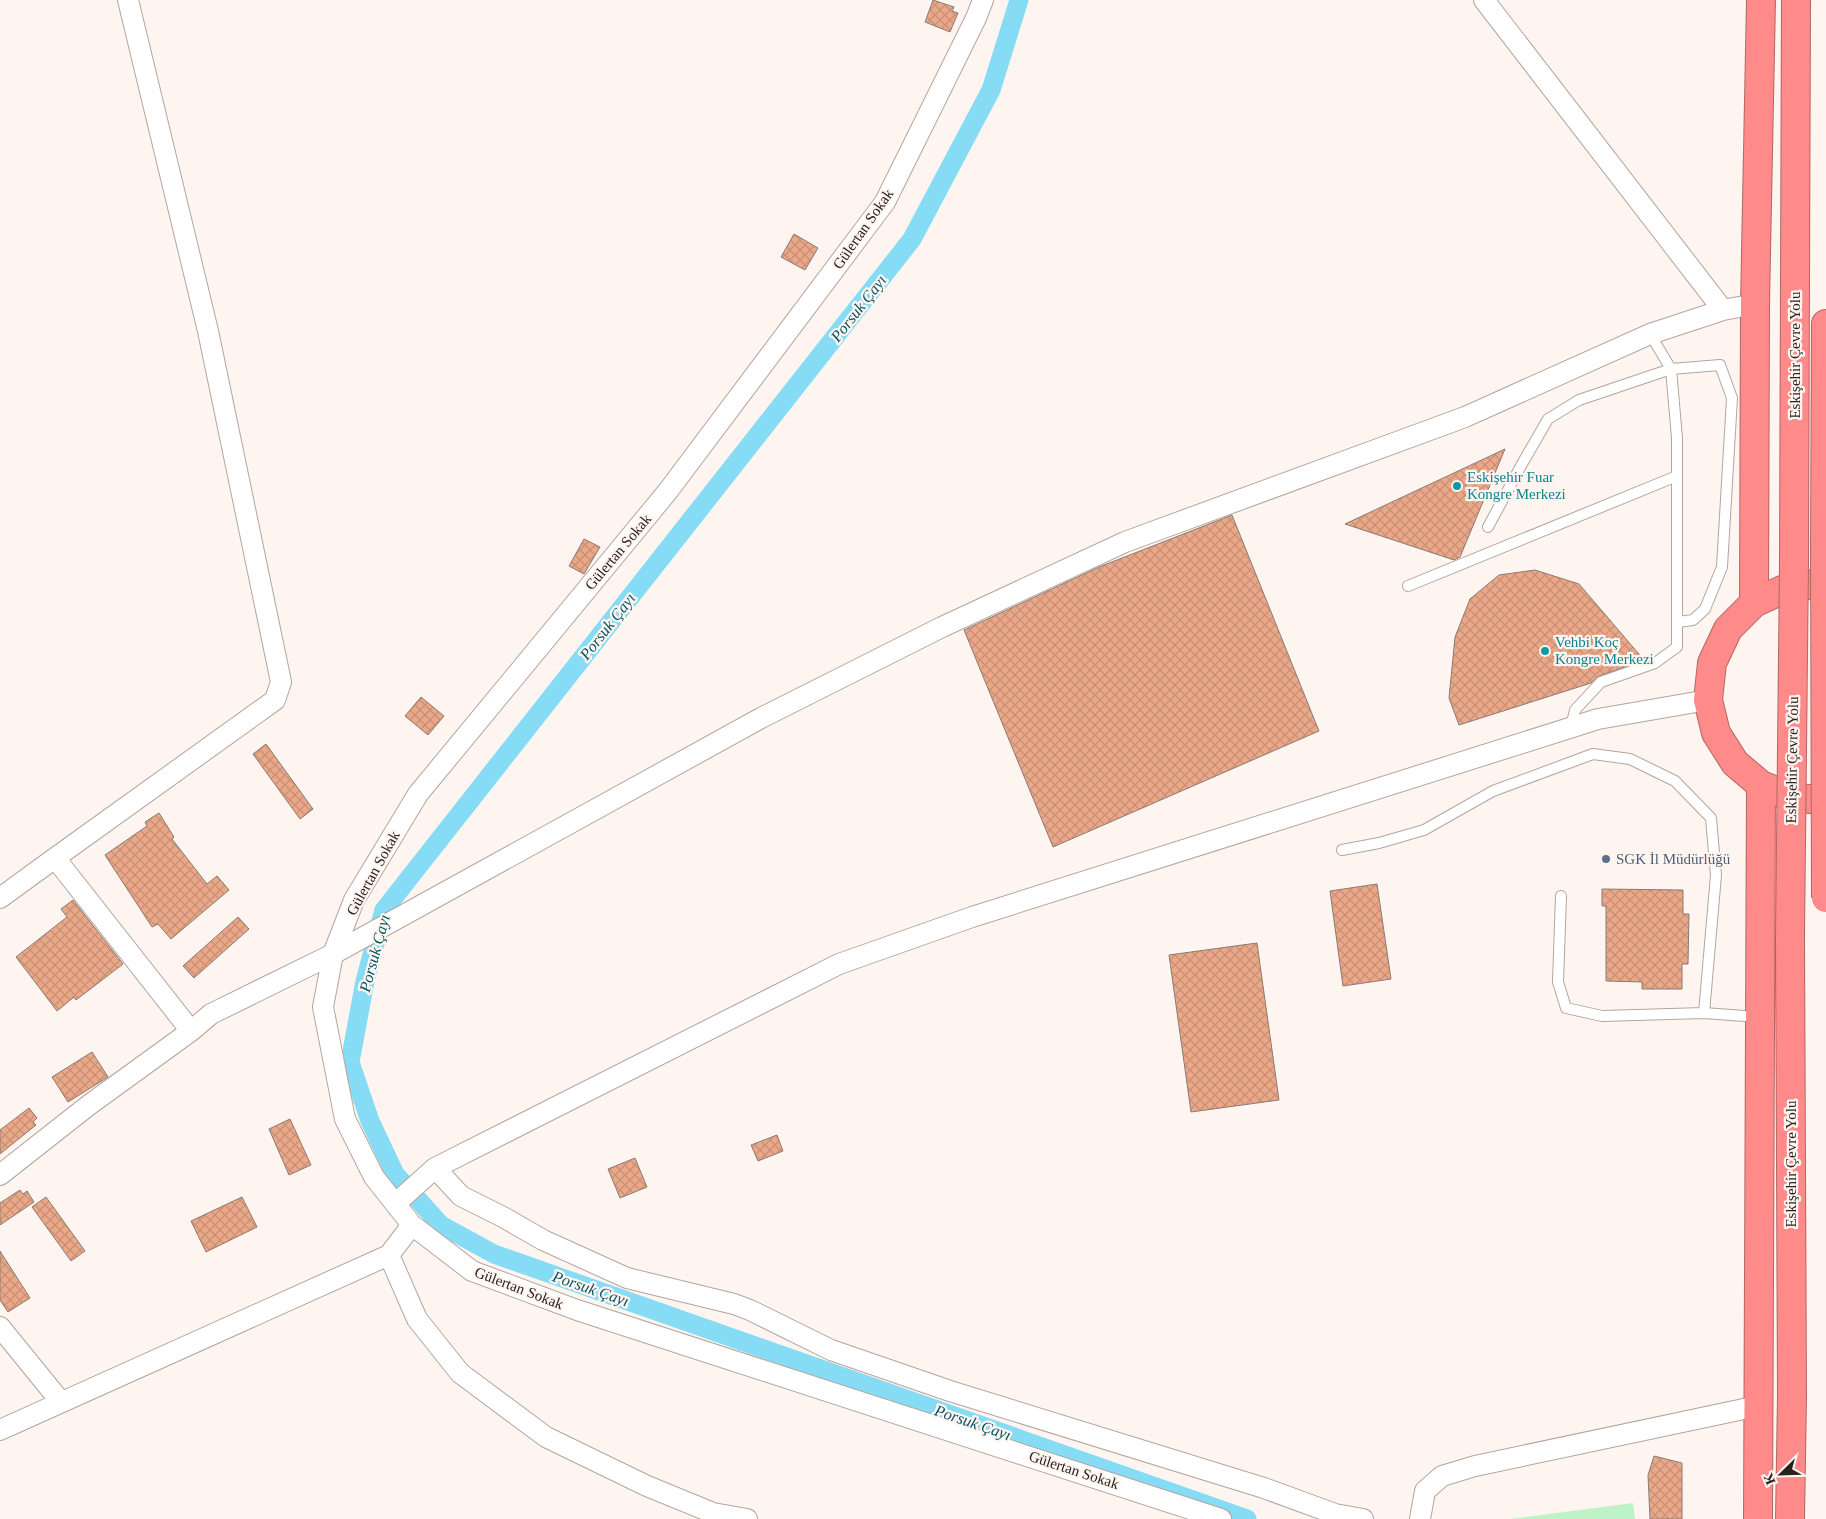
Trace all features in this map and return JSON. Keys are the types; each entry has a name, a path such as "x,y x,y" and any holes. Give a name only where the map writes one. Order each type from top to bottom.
{"highway":[{"path":"1754,603 1755,304 1761,0"},
{"name":"Eskişehir Çevre Yolu","path":"1790,1519 1792,1396 1790,936 1794,562 1796,0"},
{"name":"Eskişehir Çevre Yolu","path":"1826,324 1824,547 1826,898"},
{"path":"1826,586 1812,584 1782,590 1754,603 1728,629 1712,663 1708,700 1716,733 1734,763 1761,785 1793,798 1826,800"},
{"path":"1758,1519 1761,785"}],"street":[{"path":"0,898 275,700 280,682 208,331 128,0"},
{"name":"Gülertan Sokak","path":"983,0 885,202 668,491 418,794 354,900 334,954 323,1007 345,1118 374,1177 397,1203 412,1225 472,1271 577,1310 1218,1519"},
{"path":"1484,0 1722,310"},
{"path":"0,1175 88,1105 191,1031 211,1014 334,954 761,718 942,627 1125,542 1465,417 1650,334 1722,310 1755,304"},
{"path":"397,1203 435,1168 839,964 972,918 1571,727 1598,719 1708,700"},
{"path":"55,858 191,1031"},
{"path":"435,1168 461,1196 503,1216 543,1240 627,1278 734,1304 831,1350 932,1384 1254,1485 1335,1514 1363,1519"},
{"path":"0,1430 389,1255 412,1225"},
{"path":"389,1255 417,1319 460,1373 546,1437 647,1486 713,1513 747,1519"},
{"path":"0,1327 61,1402"},
{"path":"1420,1519 1425,1491 1442,1476 1475,1466 1758,1406"}],"lane":[{"path":"1571,727 1575,710 1601,682 1655,664 1677,647 1677,438 1671,369 1650,334"},
{"path":"1488,527 1548,419 1579,400 1671,369 1720,365 1732,398 1722,567 1705,609 1693,620 1678,622"},
{"path":"1408,586 1677,476"},
{"path":"1342,850 1379,843 1424,830 1492,791 1593,754 1630,759 1675,781 1711,818 1716,875 1704,1013"},
{"path":"1561,896 1558,982 1566,1008 1602,1016 1704,1013 1760,1017"}],"green space":[{"path":"1633,1503 1635,1519 1510,1519"}],"building":[{"path":"933,0 954,7 952,11 958,13 950,32 925,22"},
{"path":"794,234 818,248 805,270 781,257"},
{"name":"Eskişehir Fuar Kongre Merkezi","path":"1505,449 1460,557 1454,560 1345,524"},
{"path":"1232,515 1319,731 1053,847 964,630 1099,567"},
{"path":"584,539 600,547 584,574 569,566"},
{"name":"Vehbi Koç Kongre Merkezi","path":"1535,570 1579,584 1644,660 1599,676 1591,683 1459,725 1449,698 1455,637 1470,599 1499,575"},
{"path":"421,697 444,716 428,735 405,716"},
{"path":"266,744 313,809 300,819 253,754"},
{"path":"159,813 174,837 172,839 207,884 217,876 229,890 171,939 158,924 152,927 105,855 147,826 145,822"},
{"path":"1377,884 1391,979 1343,986 1330,891"},
{"path":"1602,889 1683,890 1683,914 1689,914 1688,964 1682,964 1682,989 1642,989 1642,982 1606,981 1606,906 1602,906"},
{"path":"73,900 123,964 76,1000 74,997 57,1011 16,957 67,917 61,909"},
{"path":"238,917 249,929 194,978 183,966"},
{"path":"1257,943 1279,1100 1191,1112 1169,955"},
{"path":"92,1052 108,1077 68,1102 52,1077"},
{"path":"29,1108 37,1118 33,1122 36,1125 0,1154 0,1130"},
{"path":"290,1119 311,1165 289,1175 269,1129"},
{"path":"777,1135 783,1151 758,1161 751,1145"},
{"path":"635,1158 647,1187 620,1198 608,1169"},
{"path":"20,1190 23,1194 27,1191 34,1202 0,1225 0,1203"},
{"path":"46,1197 85,1251 71,1261 32,1207"},
{"path":"242,1197 257,1227 206,1252 191,1221"},
{"path":"0,1251 30,1298 8,1312 0,1300"},
{"path":"1654,1456 1682,1463 1682,1519 1650,1519 1648,1475"}],"waterway":[{"name":"Porsuk Çayı","path":"1019,0 991,90 912,239 384,910 365,981 350,1062 370,1121 395,1174 441,1225 494,1254 1247,1519"}],"place":[{"name":"Eskişehir Fuar Kongre Merkezi","path":"1457,486"},
{"name":"Vehbi Koç Kongre Merkezi","path":"1545,651"},
{"name":"SGK İl Müdürlüğü","path":"1606,859"}]}
